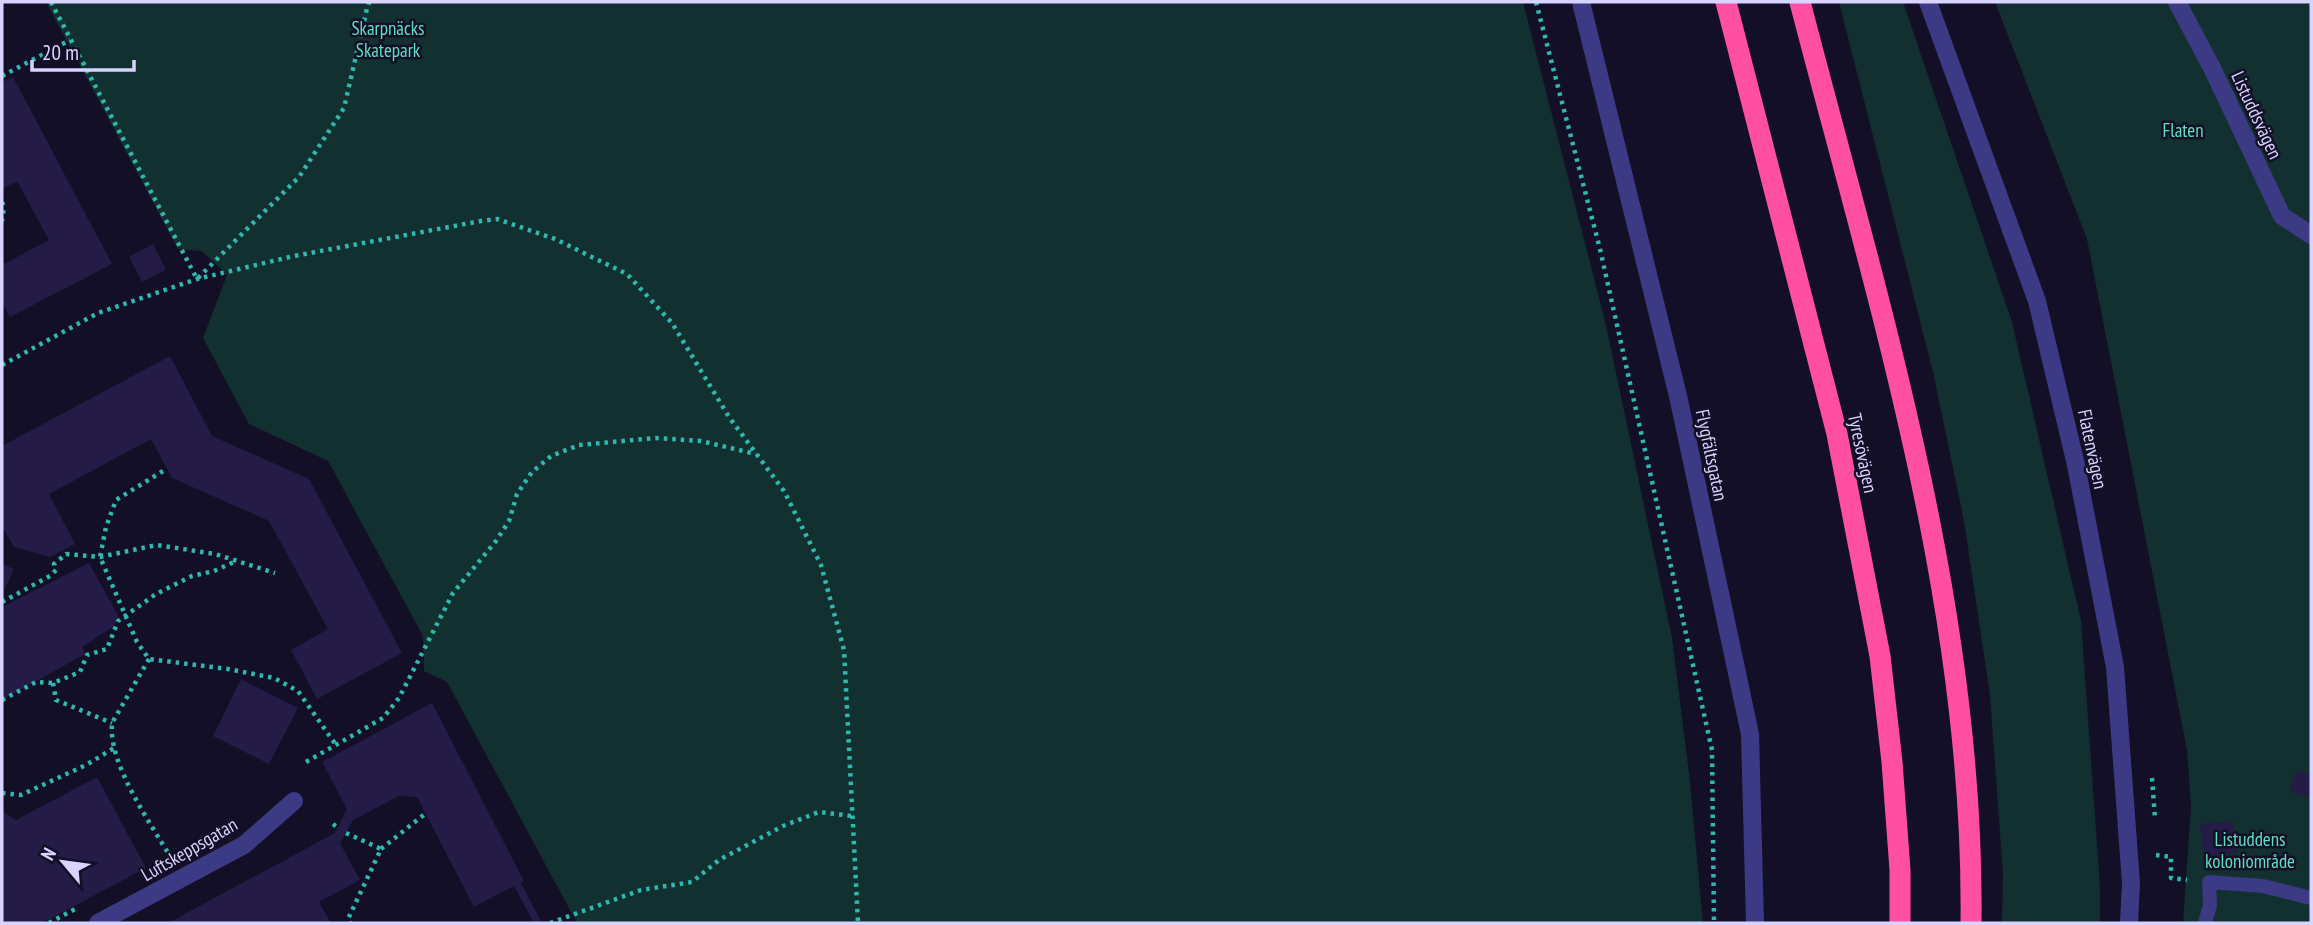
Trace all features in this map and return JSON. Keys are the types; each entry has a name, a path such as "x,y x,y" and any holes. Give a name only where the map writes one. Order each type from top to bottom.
{"highway":[{"name":"Tyresövägen","path":"1726,2 1837,434 1880,656 1894,789 1900,870 1900,923"},
{"path":"1800,2 1884,321 1918,468 1943,599 1963,735 1972,874 1971,923"}],"street":[{"name":"Flygfältsgatan","path":"1581,2 1678,396 1750,734 1755,923"},
{"name":"Flatenvägen","path":"1928,2 2037,301 2076,465 2115,667 2130,883 2129,923"},
{"name":"Listuddsvägen","path":"2177,2 2213,70 2282,216 2311,235"},
{"name":"Luftskeppsgatan","path":"98,923 244,845 294,801"}],"lane":[{"path":"2205,923 2210,905 2209,881 2263,886 2311,898"}],"path":[{"path":"51,2 197,279"},
{"path":"197,279 299,177 344,108 370,2"},
{"path":"1536,2 1600,249 1712,750 1714,923"},
{"path":"2,76 70,40"},
{"path":"2,202 2,221"},
{"path":"2,365 98,313 197,279 481,220 498,219 555,239 627,274 672,323 729,417 784,491 821,565 844,650 858,923"},
{"path":"306,762 383,718 399,698 453,593 496,541 509,521 517,494 532,472 551,456 579,445 656,438 701,441 757,454"},
{"path":"163,471 116,500 106,527 100,557 137,642 149,659 274,678 298,691 336,745"},
{"path":"2,602 50,576 56,570 54,564 66,554 100,557 157,545 215,554 275,573"},
{"path":"2,700 36,682 52,683 80,672 87,655 107,649 118,621 125,616 156,594 192,576 214,571 237,560"},
{"path":"149,659 113,723 111,735 117,762 171,858 159,865"},
{"path":"52,683 56,699 113,723"},
{"path":"2,793 20,795 86,765 114,748"},
{"path":"550,923 641,890 692,882 719,860 783,826 819,812 852,816"},
{"path":"350,923 348,919 381,849 426,813"},
{"path":"345,833 381,849"},
{"path":"2156,855 2171,857 2171,878 2209,881"},
{"path":"49,923 86,904"}],"green space":[{"name":"Skarpnäcks Skatepark","path":"46,2 1523,2 1606,325 1672,638 1690,782 1703,923 577,923 447,682 424,671 423,636 328,461 249,424 203,338 227,275 202,251 178,249"},
{"path":"1839,2 1903,2 2012,322 2081,621 2100,887 2100,923 2002,923 2003,874 1990,695 1964,521 1933,372"},
{"name":"Flaten","path":"1995,2 2311,2 2311,923 2183,923 2191,807 2187,750 2087,239"}],"building":[{"path":"13,77 112,264 10,317 2,302 2,265 49,240 17,181 2,189 2,82"},
{"path":"153,244 166,270 142,282 129,257"},
{"path":"170,356 212,436 309,479 402,653 317,699 291,650 328,629 269,521 172,478 151,439 49,494 75,544 50,557 14,547 2,526 2,446"},
{"path":"89,563 118,615 114,626 82,647 85,654 2,700 2,607"},
{"path":"2,564 14,569 2,595"},
{"path":"241,679 298,708 269,764 213,736"},
{"path":"432,703 524,881 521,883 542,923 534,923 514,886 474,907 417,797 399,796 353,820 340,843 360,880 319,902 331,923 168,923 335,833 347,809 322,762"},
{"path":"2296,770 2311,775 2311,798 2290,791"},
{"path":"97,777 146,868 42,923 2,923 2,811 16,820"},
{"path":"2232,821 2237,852 2204,857 2200,824"}],"park label":[{"name":"Listuddens koloniområde","path":"2250,850"}]}
